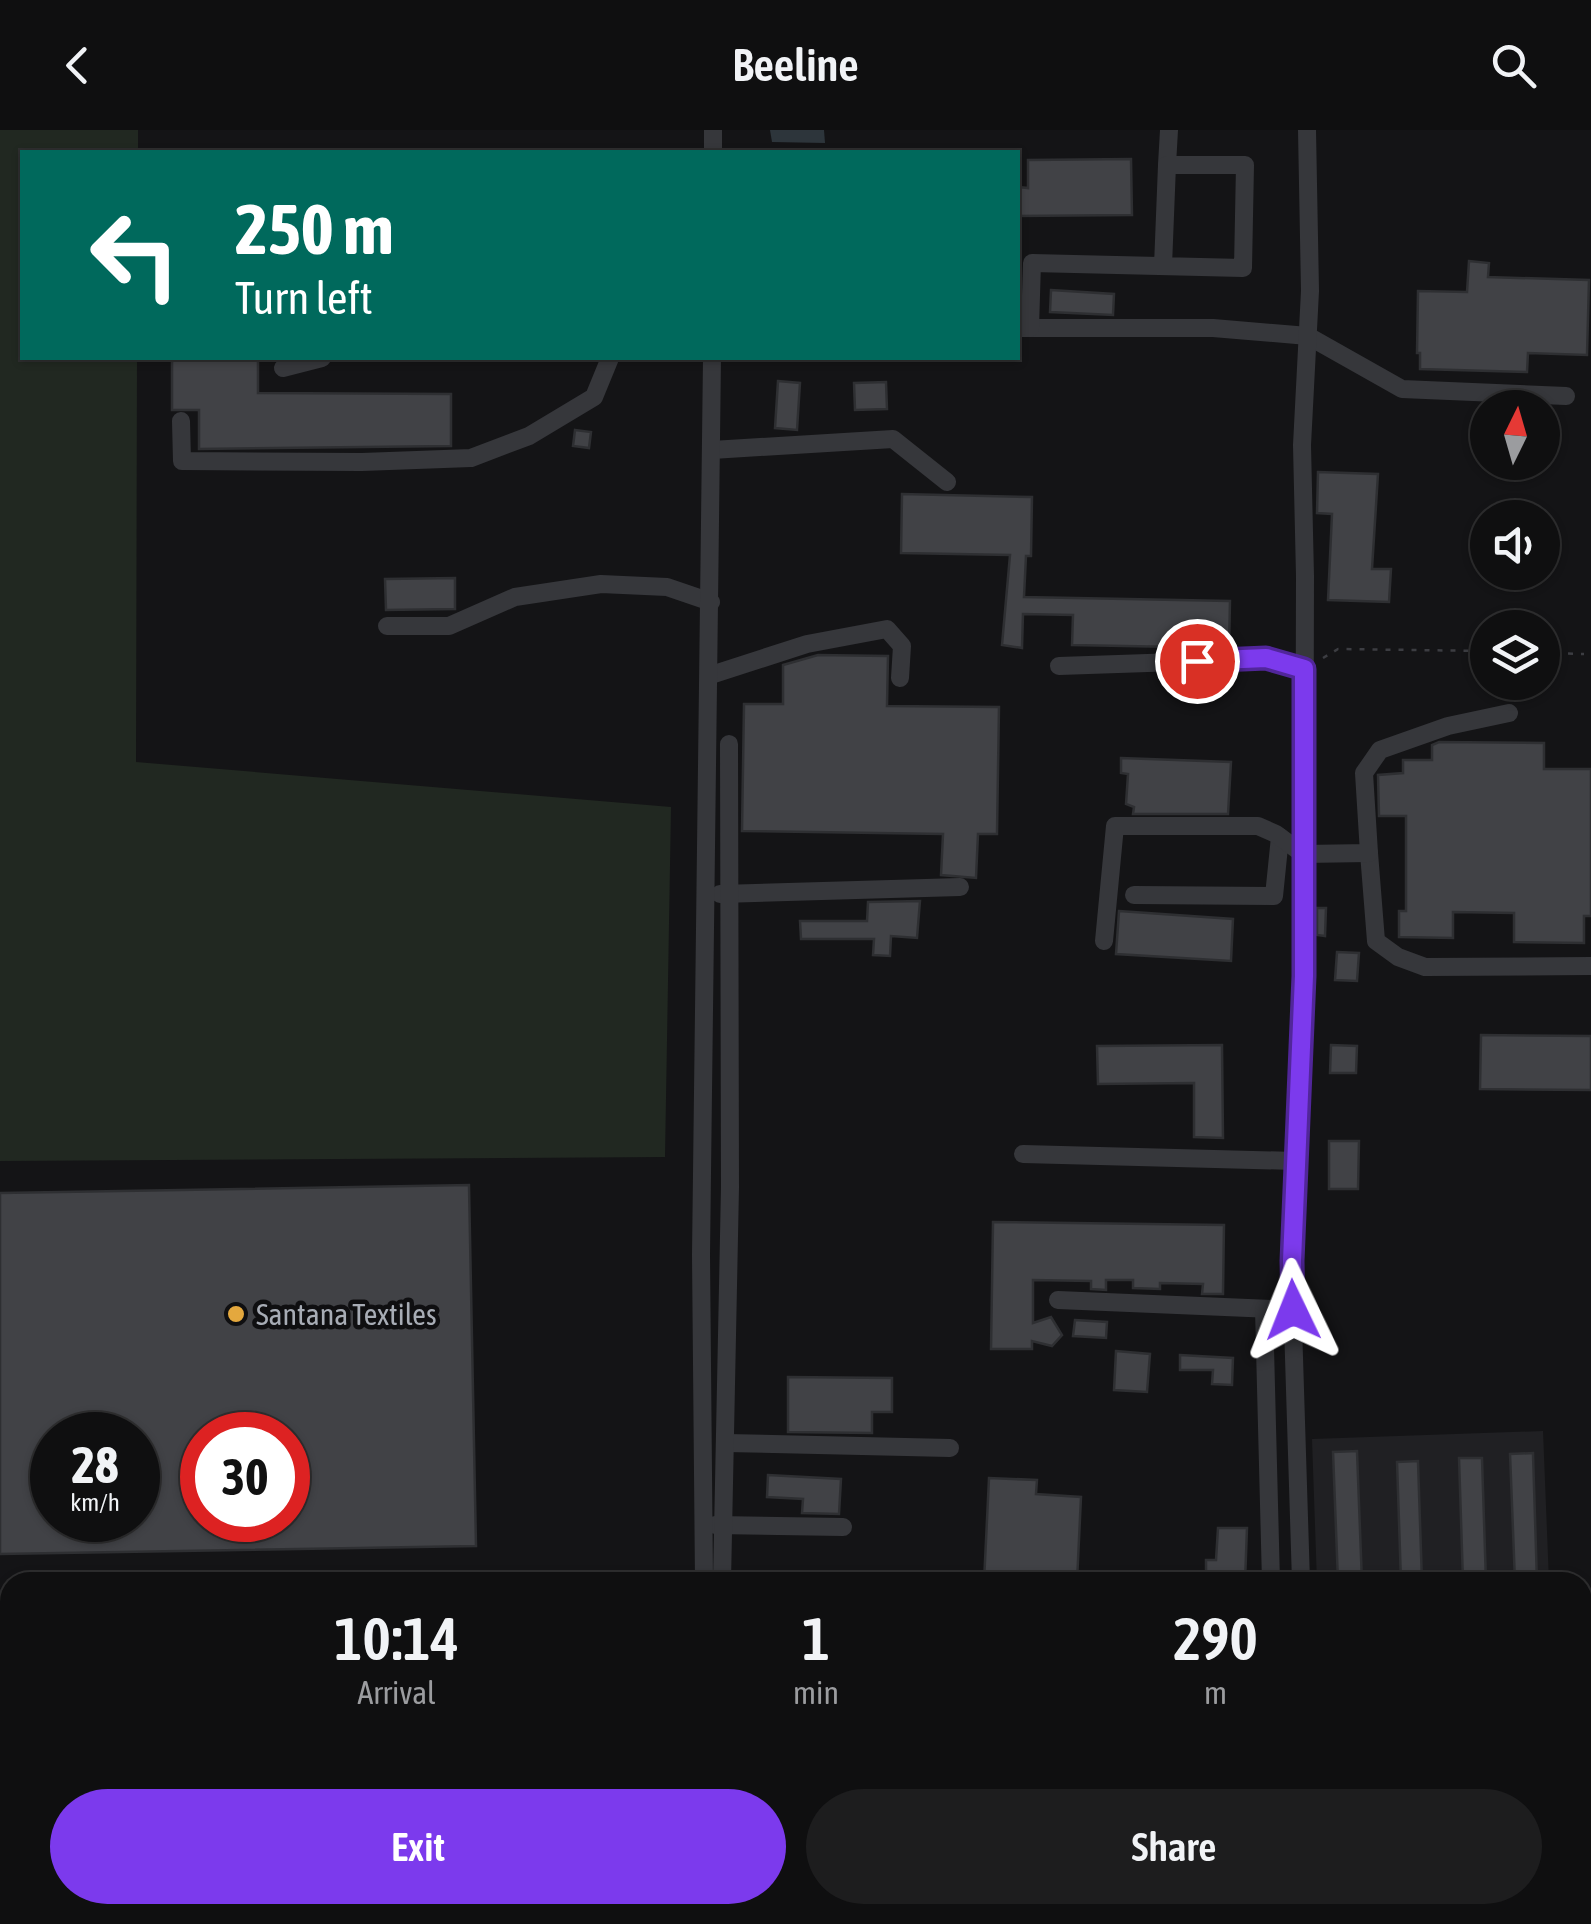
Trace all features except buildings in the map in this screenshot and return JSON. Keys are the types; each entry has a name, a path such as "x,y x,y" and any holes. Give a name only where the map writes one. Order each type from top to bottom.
{"street":[{"path":"1163,266 1169,130"},
{"path":"1302,1572 1293,1310 1304,976 1302,445 1308,336 1308,130"},
{"path":"1167,165 1245,165 1243,268 1032,263 1024,328 1213,328 1308,336 1402,389 1566,396"},
{"path":"283,368 314,360"},
{"path":"181,421 182,460 362,462 471,458 530,436 594,397 609,360"},
{"path":"712,360 701,1255 713,1525 720,1572"},
{"path":"712,450 893,439 948,482"},
{"path":"386,626 450,626 515,598 601,584 667,586 711,602"},
{"path":"711,675 808,644 887,629 902,646 900,678"},
{"path":"1059,666 1266,658 1304,669"},
{"path":"1509,713 1448,726 1380,750 1364,773 1376,941 1398,958 1425,968 1591,966"},
{"path":"706,1572 726,1444 730,744"},
{"path":"1104,941 1114,826 1258,826 1303,854 1370,853"},
{"path":"1134,895 1274,896 1280,837"},
{"path":"704,894 960,886"},
{"path":"1024,1154 1295,1161"},
{"path":"1058,1300 1293,1310"},
{"path":"1264,1308 1271,1572"},
{"path":"726,1444 950,1448"},
{"path":"713,1525 843,1527"}],"path":[{"path":"1304,669 1338,650 1470,651"},
{"path":"1560,653 1584,654"}],"shaded area":[{"path":"0,130 138,130 138,150 20,150 20,360 137,360 136,762 671,807 665,1157 0,1161"},
{"path":"770,130 824,130 825,143 772,142"},
{"path":"1543,1431 1549,1572 1317,1572 1312,1439"}],"place":[{"name":"Santana Textiles","path":"236,1314"}],"route":[{"path":"1197,661 1266,658 1304,669 1304,976 1293,1310"}]}
